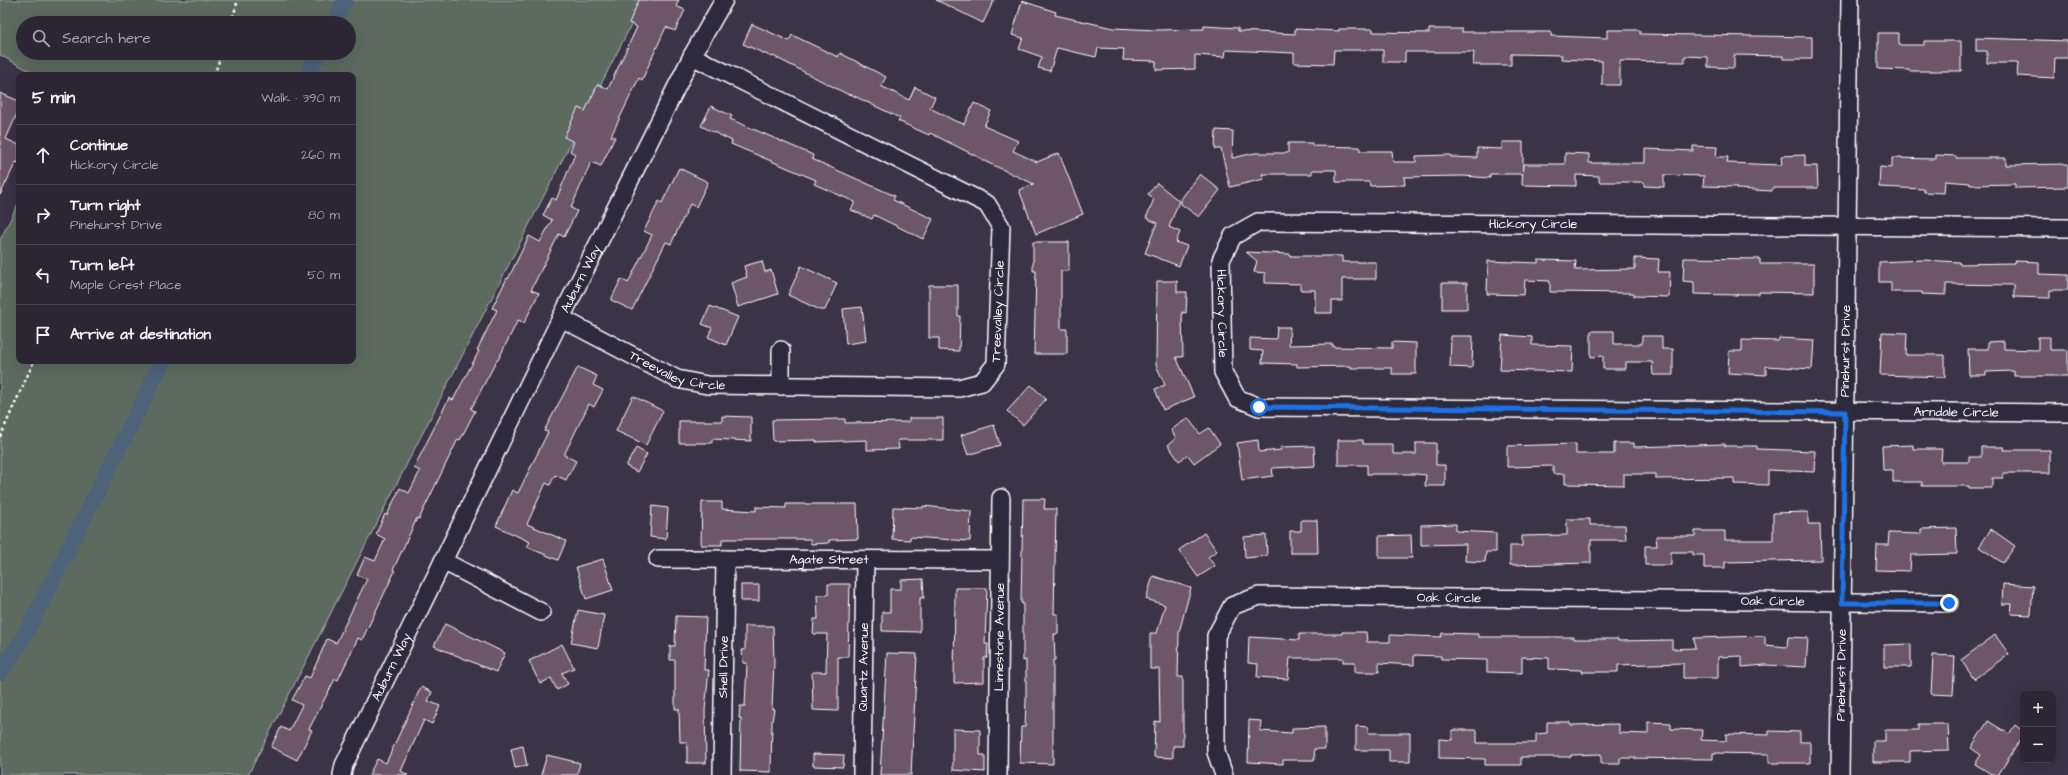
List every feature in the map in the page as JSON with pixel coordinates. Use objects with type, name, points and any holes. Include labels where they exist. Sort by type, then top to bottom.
[{"type":"street","name":"Auburn Way","points":[[342,775],[344,765],[561,318],[692,56],[724,0]]},
{"type":"street","name":"Pinehurst Drive","points":[[1840,775],[1850,0]]},
{"type":"street","name":"Treevalley Circle","points":[[561,318],[678,379],[707,385],[959,388],[982,382],[996,364],[1001,228],[987,204],[692,56]]},
{"type":"street","name":"Hickory Circle","points":[[1845,412],[1259,407],[1237,398],[1223,372],[1221,260],[1233,236],[1258,222],[1847,226]]},
{"type":"street","points":[[1847,226],[2068,228]]},
{"type":"street","points":[[780,386],[781,350]]},
{"type":"street","name":"Arndale Circle","points":[[1845,412],[2068,413]]},
{"type":"street","name":"Limestone Avenue","points":[[998,775],[1001,498]]},
{"type":"street","name":"Agate Street","points":[[658,559],[1000,560]]},
{"type":"street","name":"Shell Drive","points":[[722,775],[725,559]]},
{"type":"street","name":"Quartz Avenue","points":[[862,775],[865,560]]},
{"type":"street","points":[[443,561],[541,612]]},
{"type":"street","name":"Oak Circle","points":[[1224,775],[1216,752],[1216,636],[1232,606],[1259,596],[1949,603]]},
{"type":"path","points":[[233,16],[238,0]]},
{"type":"path","points":[[215,72],[219,60]]},
{"type":"path","points":[[0,437],[33,364]]},
{"type":"green space","points":[[0,0],[644,0],[248,775],[0,775],[0,240],[16,208],[16,364],[356,364],[356,72],[31,72],[0,55]]},
{"type":"building","points":[[639,0],[679,0],[676,6],[685,10],[675,31],[666,27],[642,80],[639,78],[611,136],[615,137],[601,166],[591,162],[571,208],[577,211],[564,237],[559,234],[531,290],[539,293],[524,323],[518,320],[471,409],[475,411],[460,440],[458,439],[419,519],[417,518],[393,570],[395,571],[362,640],[358,638],[338,680],[335,679],[309,729],[312,730],[297,760],[271,747],[281,727],[289,731],[302,705],[292,700],[305,676],[310,678],[327,639],[336,643],[367,579],[357,575],[365,557],[375,561],[385,539],[376,534],[385,514],[387,515],[400,488],[409,493],[420,471],[414,468],[449,398],[453,400],[479,351],[477,350],[497,310],[492,308],[529,236],[540,242],[552,220],[543,215],[552,198],[556,200],[575,154],[570,151],[574,142],[564,137],[578,108],[585,111],[598,84],[608,89],[637,27],[629,23]]},
{"type":"building","points":[[936,0],[994,0],[983,23]]},
{"type":"building","points":[[1022,1],[1056,12],[1055,15],[1113,28],[1156,30],[1204,29],[1204,26],[1238,28],[1238,31],[1295,34],[1295,29],[1339,31],[1339,29],[1373,29],[1373,32],[1429,33],[1429,29],[1462,29],[1462,32],[1551,32],[1551,36],[1607,38],[1607,30],[1640,30],[1640,34],[1812,37],[1812,59],[1783,59],[1783,56],[1734,55],[1734,68],[1708,67],[1708,57],[1685,56],[1685,62],[1620,61],[1620,85],[1602,85],[1602,61],[1561,59],[1562,55],[1511,54],[1511,65],[1473,65],[1474,52],[1405,52],[1405,62],[1383,62],[1383,50],[1334,50],[1333,64],[1294,63],[1294,53],[1226,50],[1225,57],[1195,55],[1195,69],[1156,70],[1156,61],[1123,60],[1124,49],[1098,48],[1096,57],[1057,48],[1050,71],[1038,68],[1042,57],[1019,49],[1023,38],[1012,35]]},
{"type":"building","points":[[752,24],[789,41],[792,35],[838,57],[840,53],[886,77],[881,86],[909,100],[915,87],[935,97],[930,108],[955,121],[964,124],[974,103],[991,111],[984,126],[1018,141],[1013,151],[1037,162],[1059,153],[1083,214],[1036,234],[1019,190],[1034,184],[982,160],[930,133],[929,135],[898,121],[900,118],[850,94],[849,95],[773,56],[772,57],[743,44]]},
{"type":"building","points":[[1878,33],[1899,33],[1899,45],[1924,45],[1924,41],[1961,41],[1961,71],[1909,71],[1878,69]]},
{"type":"building","points":[[1976,38],[2068,41],[2068,58],[2055,58],[2054,78],[2017,76],[2018,63],[1987,63],[1987,51],[1976,51]]},
{"type":"building","points":[[0,93],[16,100],[16,116],[6,139],[16,144],[16,162],[0,195]]},
{"type":"building","points":[[711,106],[732,116],[730,119],[813,155],[812,159],[895,196],[893,200],[933,219],[923,239],[874,215],[872,219],[851,210],[855,202],[814,184],[816,180],[731,144],[732,141],[701,126]]},
{"type":"building","points":[[1216,130],[1233,131],[1232,158],[1255,153],[1288,153],[1288,143],[1312,143],[1312,146],[1360,147],[1360,151],[1392,151],[1393,162],[1416,162],[1416,156],[1451,155],[1451,157],[1477,158],[1477,148],[1502,149],[1502,142],[1523,142],[1523,174],[1490,174],[1490,178],[1463,176],[1404,177],[1405,185],[1370,186],[1369,182],[1336,182],[1336,170],[1312,170],[1312,174],[1262,174],[1264,179],[1230,187],[1221,149],[1215,149]]},
{"type":"building","points":[[1693,146],[1717,147],[1716,157],[1728,157],[1727,163],[1782,165],[1781,156],[1805,155],[1805,166],[1817,166],[1818,188],[1772,188],[1772,191],[1736,189],[1736,187],[1703,186],[1704,176],[1664,175],[1664,187],[1644,186],[1644,182],[1599,182],[1599,176],[1576,175],[1576,186],[1522,185],[1523,164],[1565,164],[1565,153],[1589,154],[1589,163],[1645,163],[1645,149],[1693,151]]},
{"type":"building","points":[[1936,155],[1956,156],[1956,158],[2006,158],[2006,165],[2068,164],[2068,187],[2015,188],[2015,184],[1970,185],[1970,183],[1945,181],[1944,193],[1924,192],[1924,189],[1879,187],[1880,167],[1892,168],[1892,158],[1936,159]]},
{"type":"building","points":[[679,168],[708,182],[696,207],[690,204],[671,244],[666,242],[632,310],[611,300],[621,279],[628,283],[652,235],[644,231],[659,201],[662,203]]},
{"type":"building","points":[[1200,174],[1220,190],[1199,217],[1181,204],[1181,199]]},
{"type":"building","points":[[1157,183],[1179,201],[1169,227],[1180,232],[1176,242],[1187,246],[1179,266],[1145,253],[1157,223],[1146,218],[1154,199],[1148,194]]},
{"type":"building","points":[[1033,242],[1069,242],[1069,271],[1061,271],[1061,329],[1067,329],[1067,354],[1034,354],[1036,271],[1033,271]]},
{"type":"building","points":[[1246,252],[1290,254],[1290,256],[1342,256],[1342,262],[1376,262],[1376,279],[1342,279],[1342,301],[1332,301],[1332,313],[1315,313],[1315,290],[1301,290],[1301,284],[1265,283],[1265,273],[1254,272],[1257,261]]},
{"type":"building","points":[[1635,258],[1659,259],[1658,272],[1670,272],[1669,297],[1634,296],[1634,293],[1550,292],[1550,281],[1525,280],[1524,295],[1487,294],[1488,261],[1538,263],[1538,260],[1576,261],[1575,270],[1635,269]]},
{"type":"building","points":[[1684,258],[1760,259],[1760,264],[1814,264],[1814,293],[1759,292],[1759,294],[1737,295],[1694,294],[1694,282],[1683,281]]},
{"type":"building","points":[[1923,260],[1959,262],[1959,264],[2015,263],[2015,261],[2039,262],[2039,274],[2068,275],[2068,290],[2050,290],[2050,298],[2014,297],[2014,285],[1946,284],[1946,295],[1922,294],[1922,292],[1891,292],[1891,282],[1879,282],[1879,262]]},
{"type":"building","points":[[762,261],[765,272],[771,270],[778,294],[738,307],[731,283],[747,277],[744,266]]},
{"type":"building","points":[[801,266],[837,283],[825,310],[820,310],[788,295]]},
{"type":"building","points":[[1157,281],[1177,281],[1177,292],[1187,292],[1186,313],[1182,312],[1183,357],[1176,357],[1194,397],[1163,410],[1155,389],[1165,385],[1156,365]]},
{"type":"building","points":[[1442,283],[1467,283],[1467,309],[1442,309]]},
{"type":"building","points":[[929,285],[958,285],[958,316],[960,316],[959,351],[939,350],[939,338],[929,338]]},
{"type":"building","points":[[710,306],[738,317],[726,345],[708,337],[712,328],[702,324]]},
{"type":"building","points":[[862,307],[866,341],[846,344],[843,309]]},
{"type":"building","points":[[1277,327],[1290,327],[1289,345],[1333,344],[1333,347],[1392,348],[1392,342],[1416,343],[1416,374],[1392,374],[1392,368],[1351,368],[1351,366],[1297,367],[1297,364],[1262,363],[1263,351],[1250,350],[1250,338],[1276,339]]},
{"type":"building","points":[[1591,331],[1614,331],[1614,344],[1642,344],[1642,336],[1662,336],[1662,349],[1673,349],[1673,375],[1653,375],[1652,362],[1626,362],[1626,369],[1603,369],[1603,356],[1591,357]]},
{"type":"building","points":[[1882,332],[1907,333],[1906,355],[1945,355],[1945,377],[1880,375]]},
{"type":"building","points":[[1502,335],[1532,337],[1532,345],[1573,346],[1572,372],[1500,370]]},
{"type":"building","points":[[1451,336],[1473,336],[1472,368],[1450,367]]},
{"type":"building","points":[[2038,337],[2050,337],[2050,350],[2068,350],[2068,376],[2014,376],[2014,371],[1986,372],[1986,375],[1969,375],[1968,349],[1988,349],[1988,342],[2004,341],[2004,349],[2038,350]]},
{"type":"building","points":[[1779,338],[1814,340],[1812,369],[1766,366],[1766,375],[1728,373],[1729,351],[1742,351],[1742,340],[1778,341]]},
{"type":"building","points":[[578,367],[597,376],[593,385],[603,390],[594,407],[589,404],[564,455],[576,461],[566,480],[555,475],[550,485],[546,483],[527,524],[566,541],[558,560],[527,547],[530,542],[496,526],[512,490],[518,493],[548,432],[544,431]]},
{"type":"building","points":[[1031,385],[1046,399],[1023,425],[1007,411]]},
{"type":"building","points":[[633,396],[663,411],[646,445],[616,431]]},
{"type":"building","points":[[722,416],[751,417],[751,441],[712,439],[712,443],[679,443],[679,421],[722,421]]},
{"type":"building","points":[[909,418],[943,418],[943,440],[898,440],[899,449],[867,450],[867,440],[816,442],[816,440],[773,441],[772,420],[845,419],[845,423],[909,422]]},
{"type":"building","points":[[1188,418],[1200,434],[1209,428],[1220,444],[1194,463],[1188,455],[1179,461],[1168,445],[1176,438],[1171,430]]},
{"type":"building","points":[[994,425],[1000,445],[968,455],[961,435]]},
{"type":"building","points":[[1258,440],[1259,452],[1281,450],[1281,447],[1314,446],[1315,466],[1272,468],[1273,476],[1242,480],[1237,443]]},
{"type":"building","points":[[1338,440],[1363,440],[1363,444],[1393,444],[1393,454],[1416,454],[1416,443],[1436,443],[1436,465],[1445,465],[1445,486],[1425,486],[1426,475],[1367,474],[1367,465],[1338,465]]},
{"type":"building","points":[[1614,443],[1634,443],[1634,447],[1725,444],[1725,446],[1757,446],[1757,449],[1815,451],[1814,472],[1768,470],[1768,485],[1734,484],[1734,478],[1656,479],[1656,474],[1624,474],[1624,485],[1565,484],[1565,474],[1553,474],[1553,466],[1507,467],[1507,446],[1576,444],[1576,454],[1614,454]]},
{"type":"building","points":[[1913,445],[1913,449],[1942,449],[1941,462],[1969,462],[1969,457],[1981,457],[1981,447],[2004,447],[2003,450],[2050,450],[2050,473],[2003,473],[2003,478],[1992,478],[1992,488],[1969,488],[1969,486],[1922,486],[1922,482],[1893,482],[1893,470],[1883,470],[1882,446]]},
{"type":"building","points":[[636,448],[647,454],[637,472],[626,466]]},
{"type":"building","points":[[1023,499],[1045,499],[1044,509],[1056,509],[1054,614],[1058,614],[1058,634],[1054,634],[1055,660],[1053,660],[1053,764],[1020,763],[1021,727],[1025,727],[1026,700],[1026,660],[1023,661],[1023,603],[1021,603]]},
{"type":"building","points":[[702,502],[722,502],[722,509],[756,511],[756,507],[786,508],[786,504],[857,504],[858,539],[829,540],[829,543],[811,544],[810,539],[722,539],[722,545],[701,545]]},
{"type":"building","points":[[652,506],[668,508],[666,539],[650,537]]},
{"type":"building","points":[[923,506],[971,511],[970,541],[910,537],[910,540],[892,539],[893,507],[923,508]]},
{"type":"building","points":[[1808,512],[1808,524],[1820,524],[1821,560],[1725,562],[1725,568],[1704,568],[1704,555],[1693,555],[1693,552],[1671,552],[1671,565],[1645,565],[1645,546],[1657,546],[1656,536],[1695,536],[1695,531],[1725,531],[1725,540],[1773,540],[1773,513]]},
{"type":"building","points":[[1567,519],[1590,519],[1590,525],[1625,525],[1626,540],[1591,540],[1591,563],[1510,565],[1510,546],[1522,546],[1522,536],[1567,535]]},
{"type":"building","points":[[1301,520],[1317,520],[1318,553],[1290,553],[1290,531],[1301,531]]},
{"type":"building","points":[[1456,524],[1456,531],[1496,533],[1496,552],[1486,552],[1485,562],[1465,561],[1466,544],[1421,545],[1421,525]]},
{"type":"building","points":[[1956,528],[1957,554],[1911,555],[1910,571],[1876,570],[1877,545],[1888,545],[1889,533],[1921,534],[1921,529]]},
{"type":"building","points":[[1991,529],[2015,546],[2003,563],[1979,547]]},
{"type":"building","points":[[1204,533],[1217,551],[1208,557],[1215,566],[1198,577],[1179,550]]},
{"type":"building","points":[[1266,535],[1267,556],[1245,558],[1244,537]]},
{"type":"building","points":[[1411,535],[1412,558],[1379,558],[1379,536]]},
{"type":"building","points":[[603,559],[613,590],[586,599],[576,567]]},
{"type":"building","points":[[1153,576],[1191,588],[1179,632],[1178,677],[1183,677],[1183,746],[1173,746],[1173,758],[1154,757],[1155,721],[1160,722],[1159,669],[1150,669],[1150,633],[1157,633],[1165,605],[1146,599]]},
{"type":"building","points":[[923,579],[924,598],[920,598],[920,632],[882,631],[882,612],[890,612],[890,589],[901,589],[901,580]]},
{"type":"building","points":[[828,584],[850,584],[848,657],[838,657],[838,711],[813,710],[812,672],[826,672],[827,634],[813,634],[814,619],[818,619],[817,595],[828,595]]},
{"type":"building","points":[[2003,584],[2033,586],[2031,615],[2011,614],[2012,604],[2002,604]]},
{"type":"building","points":[[741,585],[759,585],[759,601],[741,601]]},
{"type":"building","points":[[955,588],[987,588],[985,644],[988,644],[987,658],[984,658],[984,682],[954,683]]},
{"type":"building","points":[[578,610],[604,615],[598,648],[571,643]]},
{"type":"building","points":[[676,616],[706,617],[704,670],[709,670],[705,710],[706,763],[687,763],[687,742],[680,742],[679,709],[675,709],[675,660],[670,660],[670,646],[675,646]]},
{"type":"building","points":[[445,624],[505,653],[496,672],[434,646]]},
{"type":"building","points":[[745,626],[773,626],[774,662],[772,709],[774,709],[772,721],[771,772],[740,771],[741,718],[739,718],[740,706],[745,706],[747,663],[743,663],[742,650],[745,650]]},
{"type":"building","points":[[1342,632],[1366,632],[1367,642],[1390,642],[1390,635],[1441,637],[1442,633],[1478,634],[1478,637],[1574,637],[1574,639],[1618,639],[1618,641],[1672,640],[1672,649],[1695,648],[1694,638],[1765,636],[1765,645],[1787,647],[1788,637],[1808,638],[1806,667],[1765,665],[1742,667],[1742,656],[1718,657],[1718,678],[1683,678],[1683,663],[1618,665],[1618,672],[1582,672],[1582,670],[1549,669],[1549,658],[1522,657],[1522,673],[1487,672],[1487,660],[1441,659],[1441,656],[1414,655],[1414,665],[1379,663],[1379,672],[1355,672],[1355,662],[1343,662],[1343,658],[1290,658],[1288,679],[1257,677],[1258,664],[1248,663],[1249,637],[1299,640],[1299,634],[1342,634]]},
{"type":"building","points":[[1995,635],[2009,654],[1974,679],[1961,660]]},
{"type":"building","points":[[562,644],[574,668],[562,673],[568,684],[557,690],[551,678],[540,684],[529,661]]},
{"type":"building","points":[[1911,644],[1911,667],[1884,667],[1884,645]]},
{"type":"building","points":[[887,653],[917,654],[911,775],[880,775]]},
{"type":"building","points":[[1933,655],[1955,656],[1953,695],[1931,694]]},
{"type":"building","points":[[421,687],[432,692],[428,701],[440,706],[432,724],[424,720],[401,771],[408,775],[369,775],[377,759],[386,763]]},
{"type":"building","points":[[1249,720],[1261,721],[1260,731],[1292,733],[1292,728],[1325,727],[1325,749],[1314,749],[1315,760],[1283,760],[1283,764],[1248,762]]},
{"type":"building","points":[[1988,721],[2009,734],[2015,725],[2020,729],[2020,741],[1998,775],[1993,775],[1975,764],[1981,755],[1971,748]]},
{"type":"building","points":[[1547,722],[1570,722],[1571,725],[1619,724],[1619,733],[1648,734],[1648,722],[1671,723],[1671,729],[1702,730],[1701,740],[1726,741],[1726,734],[1769,735],[1769,731],[1800,732],[1800,742],[1810,742],[1810,763],[1769,763],[1769,754],[1713,753],[1713,759],[1620,758],[1620,764],[1601,764],[1601,754],[1571,755],[1571,757],[1521,757],[1521,765],[1485,765],[1485,759],[1439,758],[1439,739],[1452,740],[1452,730],[1477,730],[1477,743],[1536,743],[1536,734],[1547,733]]},
{"type":"building","points":[[1918,724],[1948,724],[1949,750],[1910,751],[1910,762],[1873,762],[1873,741],[1885,741],[1885,730],[1918,730]]},
{"type":"building","points":[[1356,726],[1368,727],[1368,733],[1410,733],[1410,762],[1389,762],[1389,750],[1356,750]]},
{"type":"building","points":[[953,729],[980,730],[980,755],[985,755],[985,772],[953,770]]},
{"type":"building","points":[[523,746],[527,766],[515,768],[511,749]]},
{"type":"building","points":[[813,754],[844,755],[843,767],[813,766]]},
{"type":"building","points":[[547,755],[580,763],[577,775],[541,775]]},
{"type":"waterway","points":[[337,16],[345,0]]},
{"type":"waterway","points":[[309,72],[315,60]]},
{"type":"waterway","points":[[0,673],[24,637],[161,364]]},
{"type":"route","points":[[1259,407],[1845,412],[1842,603],[1949,603]]}]
